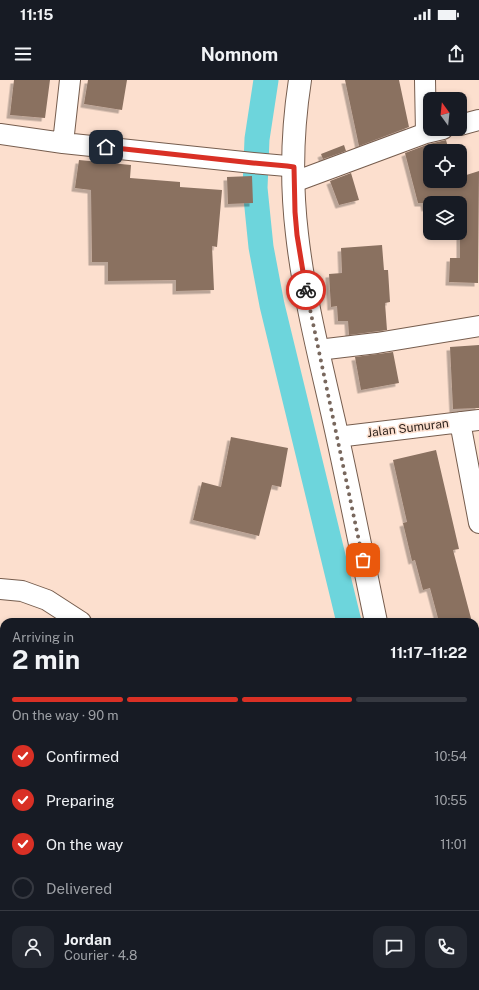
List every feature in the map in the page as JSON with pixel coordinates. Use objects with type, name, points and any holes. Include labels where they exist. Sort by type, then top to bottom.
[{"type":"main road","points":[[300,80],[295,114],[291,172],[297,235],[306,291],[318,350],[375,618]]},
{"type":"street","points":[[63,143],[70,80]]},
{"type":"street","points":[[424,80],[426,92]]},
{"type":"street","points":[[467,123],[479,120]]},
{"type":"street","points":[[0,134],[63,143],[253,163],[291,172],[423,134]]},
{"type":"street","points":[[318,350],[377,343],[479,326]]},
{"type":"street","points":[[470,421],[479,523]]},
{"type":"street","name":"Jalan Sumuran","points":[[337,437],[470,421]]},
{"type":"street","points":[[0,589],[22,591],[47,600],[75,618]]},
{"type":"building","points":[[14,80],[50,80],[45,118],[10,115]]},
{"type":"building","points":[[88,80],[127,80],[122,110],[84,104]]},
{"type":"building","points":[[345,80],[399,80],[409,127],[359,146]]},
{"type":"building","points":[[446,140],[447,144],[429,144]]},
{"type":"building","points":[[344,145],[346,151],[323,159],[321,154]]},
{"type":"building","points":[[423,146],[423,188],[467,188],[467,175],[479,171],[478,283],[449,282],[450,258],[460,258],[460,240],[467,240],[467,196],[423,196],[423,203],[418,203],[405,153]]},
{"type":"building","points":[[79,160],[131,165],[130,178],[180,182],[180,187],[222,190],[217,247],[212,246],[214,290],[176,291],[176,280],[108,281],[108,262],[92,262],[91,190],[75,188]]},
{"type":"building","points":[[351,173],[359,200],[339,205],[330,181]]},
{"type":"building","points":[[252,176],[253,203],[228,204],[227,177]]},
{"type":"building","points":[[382,245],[384,270],[388,270],[390,302],[385,303],[387,330],[349,335],[348,321],[338,321],[337,306],[331,307],[329,274],[342,273],[341,248]]},
{"type":"building","points":[[479,345],[479,408],[453,409],[450,347]]},
{"type":"building","points":[[393,352],[399,383],[361,390],[355,357]]},
{"type":"building","points":[[231,437],[288,448],[281,487],[272,485],[259,536],[193,520],[202,482],[221,487]]},
{"type":"building","points":[[436,450],[459,549],[453,550],[471,618],[438,618],[430,588],[423,590],[415,560],[412,561],[403,523],[407,522],[393,460]]},
{"type":"waterway","points":[[266,80],[257,139],[255,188],[261,247],[272,305],[348,618]]},
{"type":"way so far","points":[[306,290],[316,344],[363,560]]},
{"type":"route","points":[[106,147],[294,167],[297,235],[306,290]]}]
